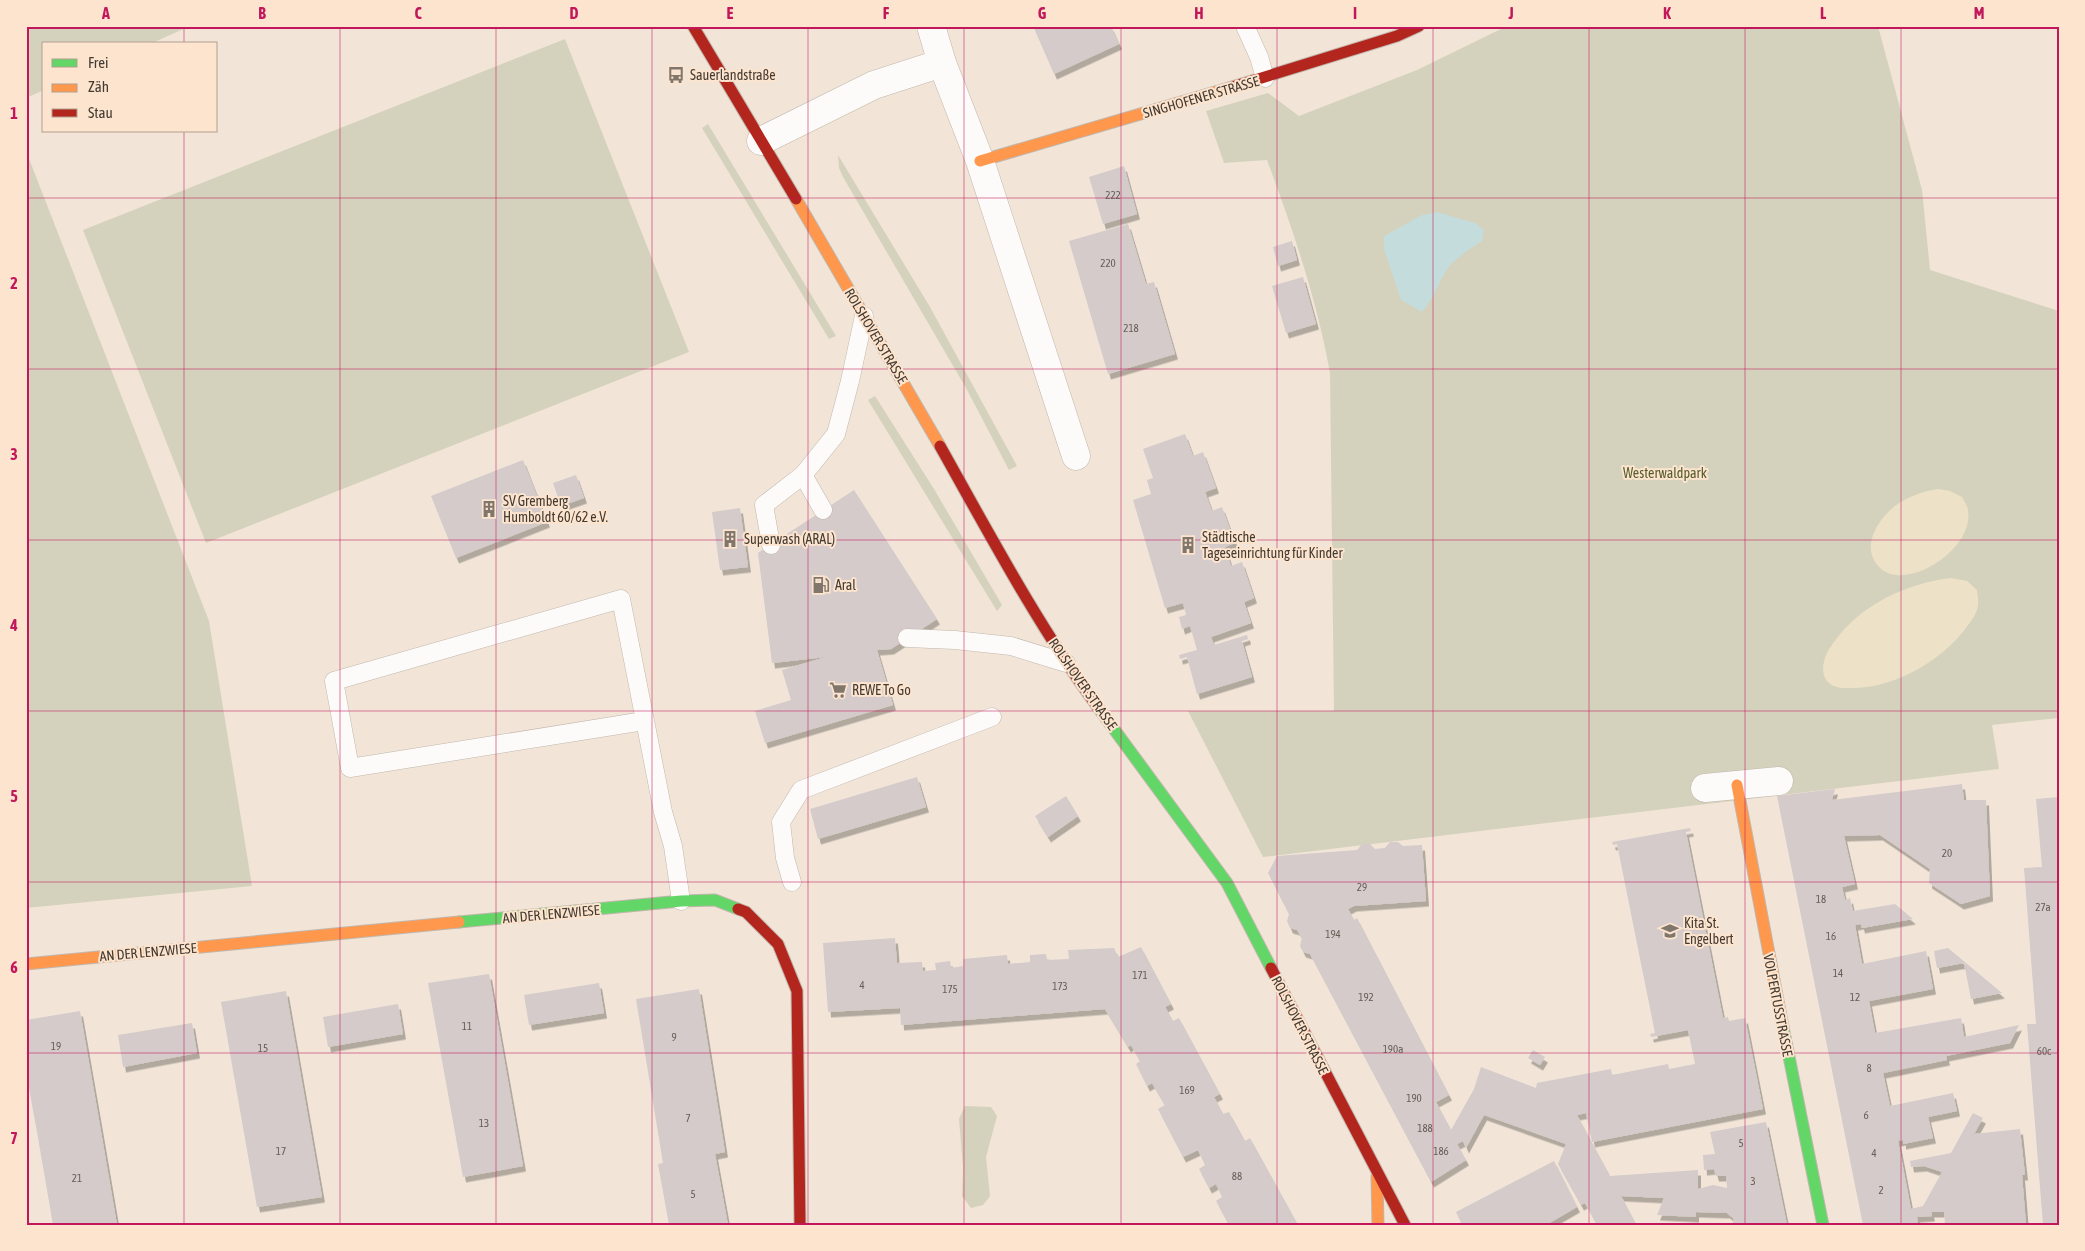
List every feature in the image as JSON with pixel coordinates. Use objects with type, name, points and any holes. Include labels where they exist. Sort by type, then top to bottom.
[{"type":"street","name":"ROLSHOVER STRASSE","points":[[693,26],[864,316],[1028,603],[1066,663],[1227,883],[1405,1225]]},
{"type":"street","points":[[931,26],[942,63],[980,161],[1076,456]]},
{"type":"street","name":"SINGHOFENER STRASSE","points":[[980,161],[1260,80],[1397,36],[1419,26]]},
{"type":"street","points":[[761,141],[874,85],[942,63]]},
{"type":"street","points":[[1706,788],[1779,781]]},
{"type":"street","name":"VOLPERTUSSTRASSE","points":[[1737,785],[1793,1082],[1823,1225]]},
{"type":"street","name":"AN DER LENZWIESE","points":[[26,964],[681,901],[715,900],[746,912],[778,944],[797,991],[800,1225]]},
{"type":"street","points":[[1377,1170],[1378,1225]]},
{"type":"lane","points":[[1245,26],[1259,57],[1260,80]]},
{"type":"lane","points":[[771,544],[764,505],[804,475],[836,434],[850,382],[864,316]]},
{"type":"lane","points":[[804,475],[823,510]]},
{"type":"lane","points":[[644,721],[350,768],[334,681],[621,599],[663,812],[673,846],[681,901]]},
{"type":"lane","points":[[907,638],[955,640],[1011,646],[1066,663]]},
{"type":"lane","points":[[792,882],[785,858],[781,822],[801,790],[992,717]]},
{"type":"green space","points":[[26,26],[190,26],[154,42],[42,42],[42,91],[26,98]]},
{"type":"green space","name":"Westerwaldpark","points":[[1507,26],[1878,26],[1922,190],[1930,270],[2059,311],[2059,718],[1992,725],[1999,769],[1263,857],[1188,711],[1334,711],[1330,373],[1325,346],[1303,265],[1267,160],[1224,163],[1206,111],[1268,93],[1299,116],[1417,70]]},
{"type":"green space","points":[[565,39],[689,352],[206,543],[83,230]]},
{"type":"green space","points":[[708,124],[836,336],[829,339],[702,128]]},
{"type":"green space","points":[[26,151],[209,621],[252,886],[26,908]]},
{"type":"green space","points":[[838,155],[930,307],[1017,466],[1009,470],[966,388],[843,177],[839,168]]},
{"type":"green space","points":[[875,396],[934,489],[1002,605],[997,611],[868,400]]},
{"type":"green space","points":[[965,1106],[991,1107],[997,1116],[986,1157],[990,1196],[983,1205],[971,1208],[962,1196],[963,1168],[959,1119]]},
{"type":"sand","points":[[1938,489],[1950,491],[1962,497],[1967,505],[1967,527],[1959,542],[1946,556],[1930,567],[1913,574],[1897,575],[1883,570],[1873,558],[1871,545],[1872,537],[1883,517],[1904,500],[1920,493]]},
{"type":"sand","points":[[1951,578],[1967,581],[1977,590],[1978,603],[1970,623],[1944,651],[1916,670],[1886,683],[1845,688],[1835,686],[1826,680],[1823,667],[1828,651],[1851,622],[1865,611],[1897,592],[1933,581]]},
{"type":"water","points":[[1437,212],[1475,223],[1484,230],[1482,241],[1448,268],[1430,302],[1422,312],[1401,300],[1384,249],[1384,236],[1422,215]]},
{"type":"building","points":[[1033,26],[1111,26],[1119,44],[1054,74]]},
{"type":"building","points":[[1124,166],[1137,214],[1103,224],[1089,177]]},
{"type":"building","points":[[1128,224],[1146,284],[1154,282],[1175,354],[1108,374],[1069,241]]},
{"type":"building","points":[[1292,241],[1297,260],[1278,266],[1273,247]]},
{"type":"building","points":[[1303,277],[1316,324],[1286,333],[1272,286]]},
{"type":"building","name":"Städtische Tageseinrichtung für Kinder","points":[[1185,434],[1193,456],[1203,452],[1216,488],[1205,492],[1212,511],[1222,507],[1235,543],[1225,547],[1231,566],[1242,562],[1254,598],[1244,602],[1251,623],[1211,637],[1214,645],[1247,635],[1248,639],[1242,641],[1252,677],[1197,694],[1187,657],[1180,659],[1179,655],[1197,650],[1190,626],[1182,629],[1179,617],[1186,615],[1183,603],[1165,608],[1133,500],[1151,494],[1147,480],[1153,478],[1143,449]]},
{"type":"building","name":"SV Gremberg Humboldt 60/62 e.V.","points":[[523,460],[547,522],[456,558],[431,496]]},
{"type":"building","points":[[576,475],[584,498],[561,506],[553,483]]},
{"type":"building","points":[[854,490],[937,619],[891,649],[877,650],[893,705],[765,743],[755,711],[791,700],[782,670],[826,657],[772,663],[758,553]]},
{"type":"building","name":"Superwash (ARAL)","points":[[740,508],[748,567],[720,570],[712,512]]},
{"type":"building","points":[[917,777],[926,807],[818,839],[810,809]]},
{"type":"building","points":[[1962,784],[1964,800],[1986,800],[1990,896],[1961,904],[1929,883],[1930,869],[1880,835],[1844,836],[1855,884],[1842,887],[1845,900],[1850,898],[1853,911],[1895,904],[1913,919],[1862,928],[1861,924],[1855,925],[1862,964],[1926,951],[1933,989],[1869,1001],[1875,1033],[1961,1018],[1964,1037],[2019,1025],[2010,1043],[1946,1056],[1947,1060],[1883,1073],[1890,1106],[1953,1093],[1957,1111],[1928,1117],[1933,1138],[1903,1144],[1903,1140],[1898,1141],[1911,1209],[1923,1206],[1942,1172],[1924,1166],[1911,1167],[1910,1161],[1951,1153],[1973,1113],[1983,1118],[1974,1134],[2020,1129],[2025,1175],[2022,1175],[2026,1225],[1945,1225],[1944,1212],[1931,1212],[1932,1216],[1917,1217],[1918,1225],[1863,1225],[1777,796],[1835,789],[1832,800]]},
{"type":"building","points":[[1066,796],[1078,816],[1048,837],[1035,816]]},
{"type":"building","points":[[2059,797],[2059,1224],[2043,1225],[2027,1024],[2036,1024],[2024,868],[2042,867],[2036,799]]},
{"type":"building","points":[[1690,828],[1691,831],[1686,832],[1723,1018],[1728,1017],[1729,1021],[1745,1018],[1763,1109],[1592,1142],[1586,1113],[1577,1115],[1610,1176],[1698,1170],[1698,1189],[1713,1185],[1727,1188],[1726,1176],[1716,1176],[1714,1169],[1704,1170],[1703,1155],[1715,1154],[1710,1132],[1766,1122],[1787,1225],[1728,1225],[1733,1223],[1733,1218],[1727,1213],[1696,1212],[1696,1217],[1657,1215],[1664,1198],[1621,1196],[1636,1224],[1597,1225],[1585,1203],[1581,1205],[1558,1164],[1566,1144],[1484,1115],[1466,1148],[1463,1141],[1457,1144],[1466,1160],[1431,1182],[1310,954],[1303,952],[1300,946],[1302,938],[1297,930],[1290,928],[1287,921],[1289,914],[1268,873],[1277,856],[1357,850],[1362,844],[1370,844],[1375,849],[1385,848],[1390,842],[1398,842],[1403,846],[1422,845],[1426,901],[1354,906],[1348,909],[1354,920],[1357,918],[1449,1095],[1436,1102],[1451,1130],[1474,1089],[1481,1067],[1536,1088],[1537,1083],[1611,1069],[1612,1075],[1668,1064],[1669,1069],[1695,1064],[1688,1030],[1651,1037],[1650,1034],[1655,1033],[1617,844],[1613,845],[1612,842]]},
{"type":"building","points":[[895,938],[897,963],[922,962],[923,971],[936,970],[935,963],[950,961],[951,968],[963,966],[963,959],[1007,955],[1008,964],[1030,962],[1030,955],[1046,954],[1047,960],[1069,959],[1068,950],[1114,948],[1118,957],[1141,947],[1171,1004],[1165,1007],[1173,1021],[1179,1018],[1220,1094],[1214,1097],[1223,1114],[1229,1112],[1245,1141],[1250,1138],[1298,1225],[1229,1225],[1216,1201],[1222,1197],[1216,1184],[1209,1188],[1199,1169],[1205,1165],[1198,1150],[1183,1157],[1158,1109],[1165,1105],[1152,1083],[1147,1086],[1136,1064],[1140,1061],[1131,1045],[1128,1047],[1105,1009],[901,1025],[900,1008],[828,1012],[823,943]]},
{"type":"building","points":[[1948,948],[2002,993],[1971,999],[1964,963],[1937,968],[1934,951]]},
{"type":"building","points":[[489,974],[523,1166],[463,1177],[428,983]]},
{"type":"building","points":[[599,983],[604,1013],[529,1025],[524,995]]},
{"type":"building","points":[[699,989],[725,1152],[715,1154],[728,1225],[669,1225],[658,1164],[663,1163],[636,999]]},
{"type":"building","points":[[286,991],[322,1197],[257,1207],[221,1002]]},
{"type":"building","points":[[398,1004],[403,1034],[328,1047],[323,1017]]},
{"type":"building","points":[[80,1011],[117,1225],[53,1225],[26,1072],[26,1020]]},
{"type":"building","points":[[192,1023],[197,1053],[123,1067],[118,1035]]},
{"type":"building","points":[[1533,1050],[1545,1057],[1540,1065],[1528,1058]]},
{"type":"building","points":[[1554,1161],[1577,1207],[1546,1225],[1462,1225],[1456,1212]]},
{"type":"traffic: fast","points":[[1097,706],[1227,883],[1271,968]]},
{"type":"traffic: fast","points":[[459,922],[681,901],[715,900],[738,909]]},
{"type":"traffic: fast","points":[[1783,1027],[1823,1225]]},
{"type":"traffic: slow","points":[[980,161],[1229,88]]},
{"type":"traffic: slow","points":[[796,199],[940,446]]},
{"type":"traffic: slow","points":[[1737,785],[1783,1027]]},
{"type":"traffic: slow","points":[[26,964],[459,922]]},
{"type":"traffic: slow","points":[[1377,1177],[1378,1225]]},
{"type":"traffic: jam","points":[[693,26],[796,199]]},
{"type":"traffic: jam","points":[[1229,88],[1397,36],[1419,26]]},
{"type":"traffic: jam","points":[[940,446],[1034,611],[1097,706]]},
{"type":"traffic: jam","points":[[738,909],[746,912],[778,944],[797,991],[800,1225]]},
{"type":"traffic: jam","points":[[1271,968],[1405,1225]]},
{"type":"place","name":"Sauerlandstraße","points":[[676,75]]},
{"type":"place","name":"SV Gremberg Humboldt 60/62 e.V.","points":[[489,509]]},
{"type":"place","name":"Superwash (ARAL)","points":[[730,539]]},
{"type":"place","name":"Städtische Tageseinrichtung für Kinder","points":[[1188,545]]},
{"type":"place","name":"Aral","points":[[821,585]]},
{"type":"place","name":"REWE To Go","points":[[838,690]]},
{"type":"place","name":"Kita St. Engelbert","points":[[1670,931]]}]
